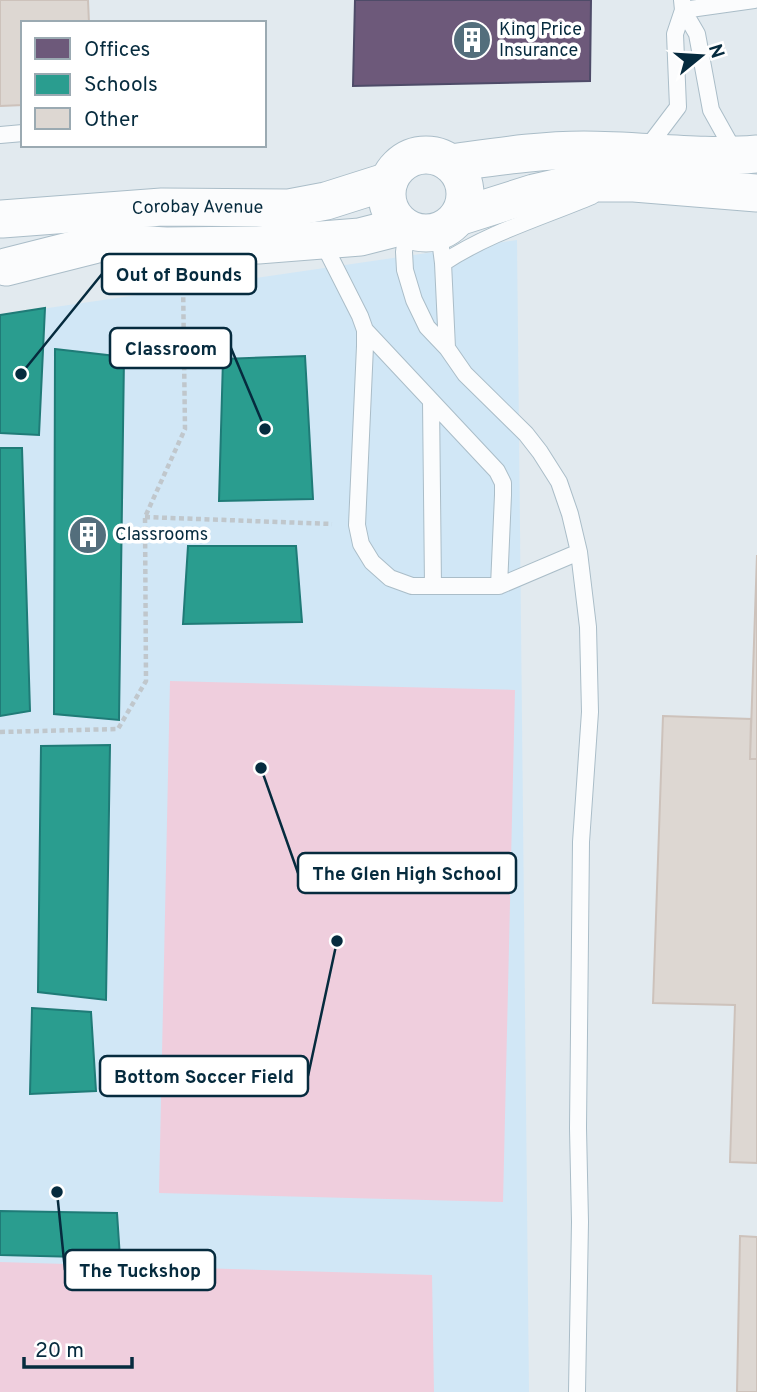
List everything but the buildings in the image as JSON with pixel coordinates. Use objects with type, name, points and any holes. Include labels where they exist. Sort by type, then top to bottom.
[{"type":"street","name":"Corobay Avenue","points":[[3,270],[11,255],[13,242],[1,218],[162,207],[289,208],[326,201],[389,181],[401,164],[420,155],[431,155],[450,163],[541,151],[746,155]]},
{"type":"street","points":[[389,181],[388,206],[394,218],[430,233],[465,203],[465,188],[460,175],[450,163]]},
{"type":"street","name":"Corobay Avenue","points":[[3,270],[97,244],[258,245],[430,233],[559,186],[577,183],[623,183],[757,193]]},
{"type":"lane","points":[[682,5],[754,0]]},
{"type":"lane","points":[[644,152],[678,107],[675,34],[682,5]]},
{"type":"lane","points":[[682,5],[696,34],[711,110],[746,155]]},
{"type":"lane","points":[[0,135],[21,133]]},
{"type":"lane","points":[[430,233],[458,253],[623,183]]},
{"type":"lane","points":[[430,233],[404,252],[405,270],[414,300],[428,327],[466,374],[526,434],[549,465],[559,482],[579,552],[588,627],[590,712],[581,856],[577,1392]]},
{"type":"lane","points":[[430,233],[447,348]]},
{"type":"lane","points":[[322,241],[365,330],[357,525],[361,544],[372,562],[390,578],[412,586],[499,586],[579,552]]},
{"type":"lane","points":[[365,330],[497,471],[503,482],[499,586]]},
{"type":"lane","points":[[432,401],[433,586]]},
{"type":"path","points":[[0,732],[117,729],[146,681],[145,517],[185,429],[183,246]]},
{"type":"path","points":[[145,517],[357,525]]},
{"type":"shaded area","points":[[517,240],[529,1392],[0,1392],[0,315]]},
{"type":"shaded area","points":[[170,681],[515,690],[503,1202],[159,1193]]},
{"type":"shaded area","points":[[0,1262],[432,1275],[434,1392],[0,1392]]},
{"type":"place","name":"King Price Insurance","points":[[472,40]]},
{"type":"place","name":"Out of Bounds","points":[[21,374]]},
{"type":"place","name":"Classroom","points":[[265,429]]},
{"type":"place","name":"Classrooms","points":[[88,535]]},
{"type":"place","name":"The Glen High School","points":[[261,768]]},
{"type":"place","name":"Bottom Soccer Field","points":[[337,941]]},
{"type":"place","name":"The Tuckshop","points":[[57,1192]]}]
